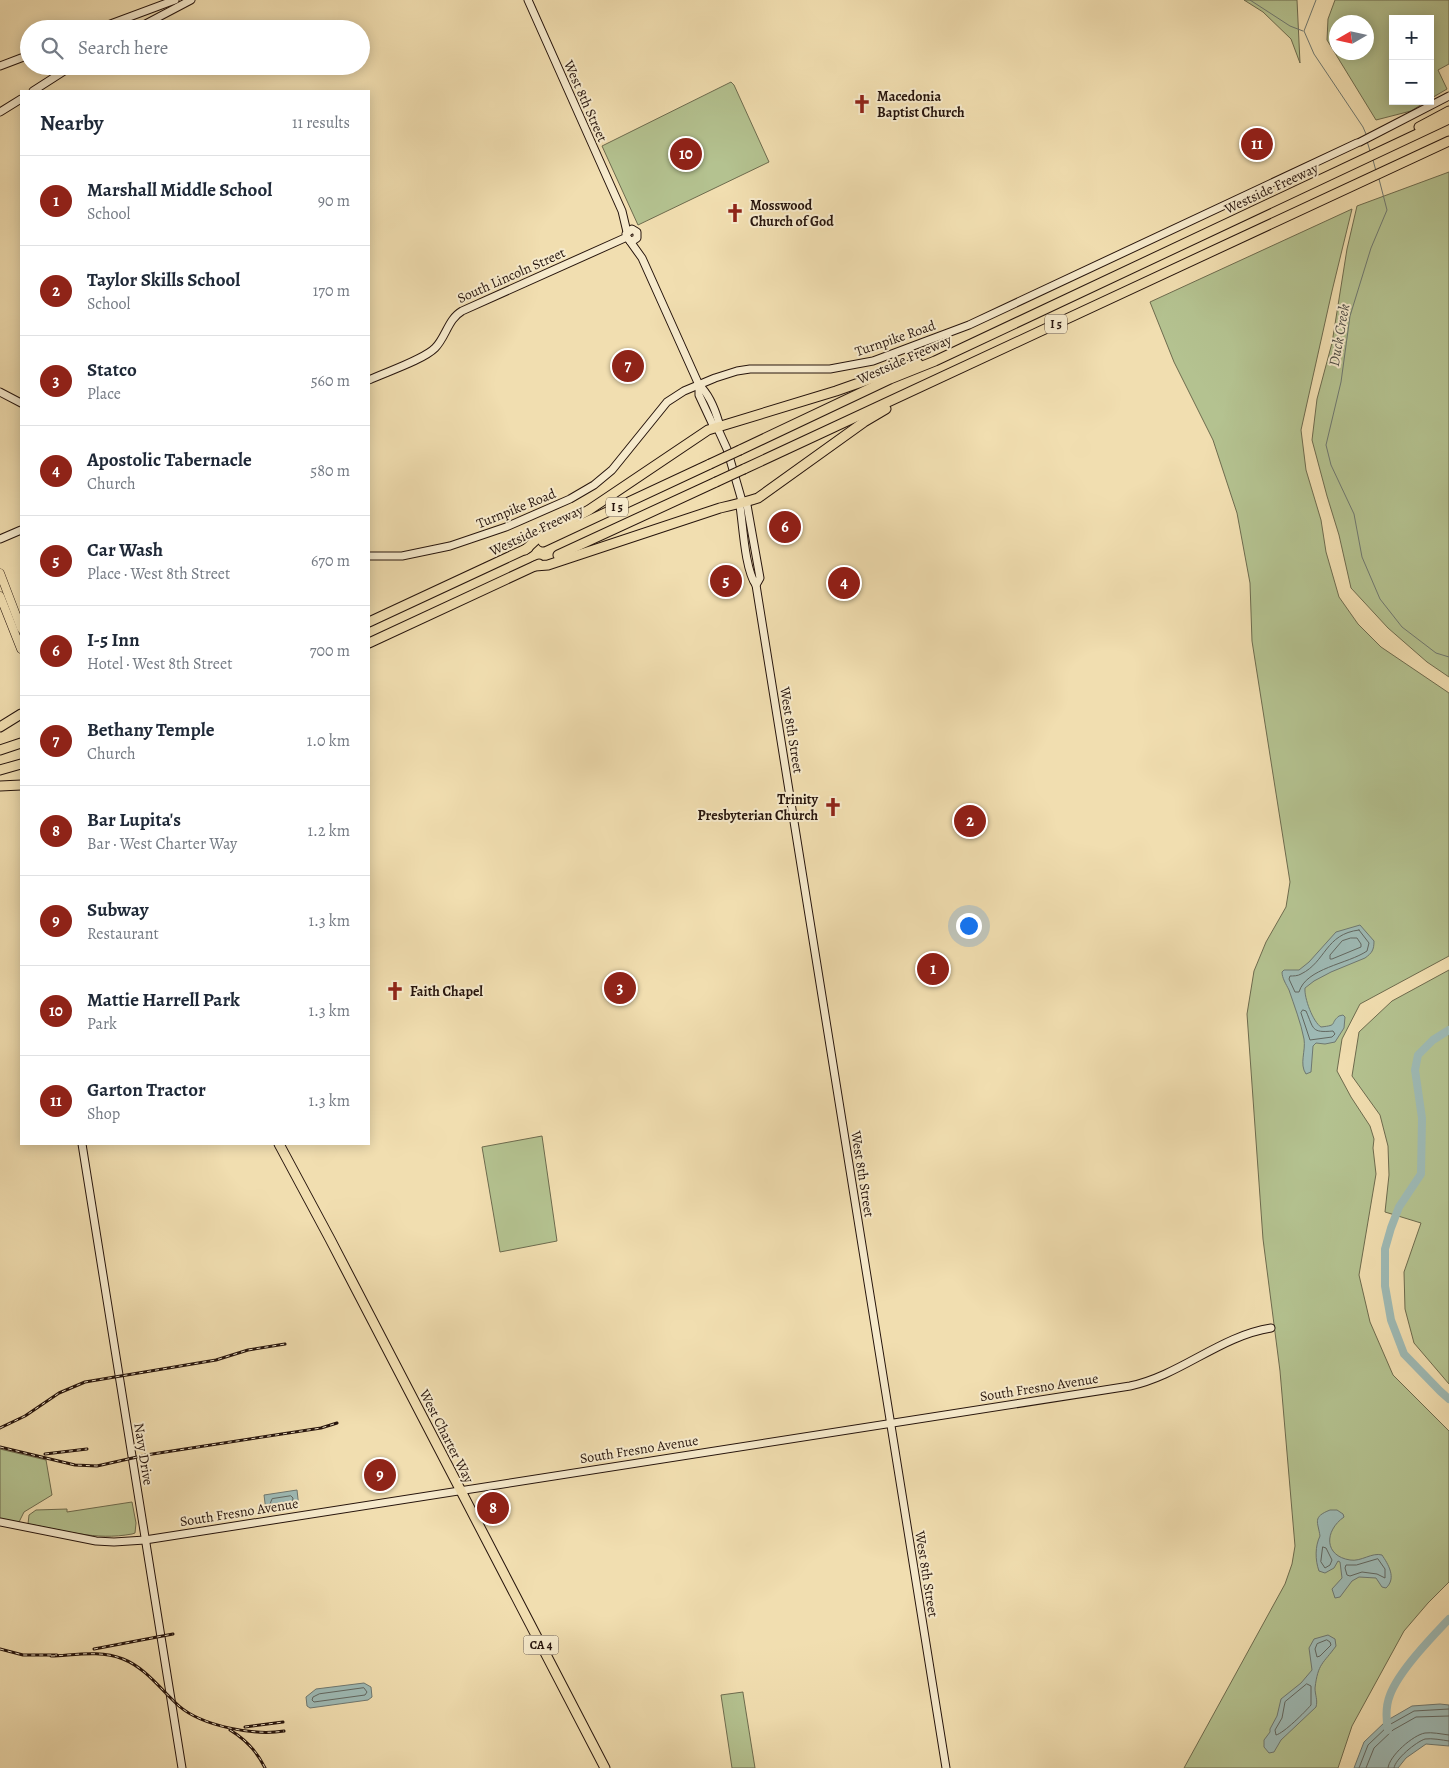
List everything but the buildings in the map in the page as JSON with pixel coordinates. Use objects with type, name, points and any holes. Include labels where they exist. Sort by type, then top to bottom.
[{"type":"highway","points":[[1386,149],[1396,139],[1449,111]]},
{"type":"highway","name":"Westside Freeway","points":[[370,622],[890,379],[935,361],[1449,120]]},
{"type":"highway","name":"I 5","points":[[370,644],[1449,141]]},
{"type":"highway","points":[[1411,159],[1420,158],[1449,148]]},
{"type":"highway","points":[[525,550],[538,538],[589,510],[697,437],[717,427],[836,391],[910,365],[935,361]]},
{"type":"highway","points":[[535,566],[548,565],[720,508],[758,498],[864,422],[940,378]]},
{"type":"highway","points":[[0,727],[20,714]]},
{"type":"highway","points":[[0,750],[20,743]]},
{"type":"highway","points":[[0,770],[20,764]]},
{"type":"highway","points":[[0,786],[20,785]]},
{"type":"highway","name":"West Charter Way","points":[[280,1145],[334,1246],[605,1768]]},
{"type":"main road","points":[[0,573],[20,625]]},
{"type":"main road","points":[[0,596],[20,646]]},
{"type":"main road","points":[[7,613],[13,618],[20,635]]},
{"type":"street","points":[[121,20],[174,0]]},
{"type":"street","points":[[151,20],[191,0]]},
{"type":"street","name":"West 8th Street","points":[[528,0],[622,211],[639,255],[699,385],[700,395],[712,424],[717,427],[727,449],[742,502],[740,506],[745,542],[750,572],[756,585],[946,1768]]},
{"type":"street","points":[[0,66],[20,58]]},
{"type":"street","points":[[35,90],[58,75]]},
{"type":"street","name":"Turnpike Road","points":[[370,556],[410,555],[450,546],[506,527],[570,499],[594,485],[612,470],[667,402],[684,391],[722,375],[743,370],[818,370],[855,366],[969,325],[1381,132],[1449,96]]},
{"type":"street","points":[[0,112],[20,100]]},
{"type":"street","name":"South Lincoln Street","points":[[370,380],[430,352],[443,337],[455,315],[462,311],[631,236]]},
{"type":"street","points":[[0,392],[20,402]]},
{"type":"street","name":"West 8th Street","points":[[742,502],[747,505],[760,578],[756,585]]},
{"type":"street","points":[[0,539],[20,530]]},
{"type":"street","points":[[745,542],[756,557],[750,572]]},
{"type":"street","name":"Navy Drive","points":[[82,1145],[182,1768]]},
{"type":"street","name":"South Fresno Avenue","points":[[0,1522],[96,1541],[145,1540],[1141,1384],[1169,1373],[1232,1339],[1252,1331],[1271,1328]]},
{"type":"green space","points":[[1244,0],[1297,0],[1300,63],[1291,39],[1263,12]]},
{"type":"green space","points":[[1335,0],[1449,0],[1449,64],[1438,70],[1447,89],[1434,97],[1434,15],[1389,15],[1389,105],[1421,105],[1411,111],[1376,120],[1339,60],[1374,60],[1374,15],[1329,15]]},
{"type":"green space","points":[[1329,16],[1329,43],[1327,40],[1328,19]]},
{"type":"green space","points":[[731,82],[769,162],[638,225],[602,146]]},
{"type":"green space","points":[[1449,172],[1449,677],[1427,662],[1388,628],[1351,588],[1339,535],[1312,440],[1317,399],[1332,343],[1347,249],[1357,206]]},
{"type":"green space","points":[[1352,209],[1301,430],[1306,470],[1321,520],[1326,552],[1339,597],[1358,624],[1381,647],[1449,693],[1449,956],[1360,1004],[1342,1039],[1337,1071],[1370,1126],[1374,1139],[1373,1148],[1376,1174],[1359,1275],[1370,1322],[1393,1375],[1449,1431],[1449,1582],[1404,1631],[1352,1726],[1338,1768],[1184,1768],[1285,1584],[1292,1564],[1295,1546],[1280,1371],[1263,1239],[1247,1014],[1254,971],[1266,942],[1286,907],[1290,882],[1252,641],[1250,583],[1237,513],[1213,440],[1174,362],[1150,302]]},
{"type":"green space","points":[[1449,970],[1449,1384],[1414,1343],[1405,1309],[1404,1272],[1421,1223],[1385,1212],[1389,1175],[1388,1146],[1380,1115],[1352,1076],[1359,1032],[1392,1001]]},
{"type":"green space","points":[[542,1136],[557,1241],[500,1252],[482,1147]]},
{"type":"green space","points":[[0,1449],[46,1460],[52,1495],[24,1512],[19,1522],[0,1519]]},
{"type":"green space","points":[[132,1502],[136,1523],[135,1533],[132,1534],[118,1536],[92,1535],[28,1524],[29,1515],[36,1510],[67,1509],[67,1512]]},
{"type":"green space","points":[[743,1692],[755,1768],[732,1768],[721,1695]]},
{"type":"water","points":[[1360,925],[1374,941],[1371,953],[1365,958],[1314,981],[1305,988],[1310,1009],[1321,1027],[1332,1025],[1339,1016],[1343,1015],[1345,1017],[1344,1028],[1335,1042],[1316,1043],[1313,1046],[1311,1072],[1306,1074],[1303,1066],[1303,1033],[1282,972],[1284,970],[1299,970],[1309,962],[1336,932]]},
{"type":"water","points":[[297,1490],[299,1508],[266,1511],[264,1495]]},
{"type":"water","points":[[1330,1510],[1337,1510],[1344,1517],[1337,1523],[1330,1536],[1331,1548],[1335,1554],[1350,1560],[1358,1560],[1378,1554],[1382,1555],[1389,1567],[1391,1576],[1391,1580],[1386,1588],[1382,1587],[1376,1578],[1359,1577],[1352,1581],[1340,1597],[1335,1598],[1332,1589],[1342,1578],[1340,1562],[1338,1561],[1334,1568],[1325,1573],[1319,1571],[1316,1558],[1316,1549],[1320,1536],[1318,1518]]},
{"type":"water","points":[[1328,1635],[1335,1639],[1336,1646],[1322,1664],[1318,1673],[1315,1688],[1316,1707],[1281,1740],[1274,1752],[1269,1753],[1264,1747],[1264,1740],[1277,1716],[1281,1699],[1301,1683],[1312,1670],[1309,1648],[1314,1639]]},
{"type":"water","points":[[364,1683],[371,1687],[372,1697],[368,1700],[310,1708],[307,1706],[306,1697],[316,1689]]},
{"type":"water","points":[[1449,1705],[1449,1746],[1426,1744],[1406,1758],[1398,1768],[1354,1768],[1364,1742],[1386,1721],[1412,1706]]},
{"type":"waterway","points":[[1250,0],[1290,26],[1303,31]]},
{"type":"waterway","name":"Duck Creek","points":[[1316,0],[1304,31],[1314,54],[1366,134]]},
{"type":"waterway","name":"Duck Creek","points":[[1367,141],[1370,151]]},
{"type":"waterway","name":"Duck Creek","points":[[1373,160],[1376,171]]},
{"type":"waterway","name":"Duck Creek","points":[[1379,179],[1387,210],[1371,248],[1350,316],[1341,382],[1326,445],[1331,465],[1354,514],[1362,557],[1380,599],[1402,627],[1436,653],[1449,657]]},
{"type":"waterway","points":[[1449,1030],[1433,1040],[1418,1055],[1415,1070],[1422,1118],[1421,1174],[1399,1207],[1385,1249],[1385,1286],[1391,1320],[1404,1354],[1449,1399]]},
{"type":"waterway","points":[[1388,1730],[1387,1708],[1394,1686],[1416,1655],[1449,1619]]},
{"type":"railway","points":[[0,1428],[25,1416],[59,1393],[85,1382],[216,1360],[248,1350],[285,1344]]},
{"type":"railway","points":[[0,1447],[75,1465],[97,1466],[146,1455],[321,1428],[337,1423]]},
{"type":"railway","points":[[45,1454],[87,1449]]},
{"type":"railway","points":[[94,1649],[173,1634]]},
{"type":"railway","points":[[0,1649],[23,1655],[57,1655]]},
{"type":"railway","points":[[51,1656],[79,1654],[114,1656],[139,1668],[179,1706],[201,1719],[244,1731],[284,1731]]},
{"type":"railway","points":[[245,1727],[283,1722]]},
{"type":"railway","points":[[230,1730],[250,1746],[265,1768]]},
{"type":"place","name":"Macedonia Baptist Church","points":[[862,104]]},
{"type":"place","name":"Garton Tractor","points":[[1257,144]]},
{"type":"place","name":"Mattie Harrell Park","points":[[686,154]]},
{"type":"place","name":"Mosswood Church of God","points":[[735,213]]},
{"type":"place","name":"Bethany Temple","points":[[628,366]]},
{"type":"place","name":"I-5 Inn","points":[[785,527]]},
{"type":"place","name":"Car Wash","points":[[726,581]]},
{"type":"place","name":"Apostolic Tabernacle","points":[[844,583]]},
{"type":"place","name":"Trinity Presbyterian Church","points":[[833,807]]},
{"type":"place","name":"Taylor Skills School","points":[[970,821]]},
{"type":"place","name":"Marshall Middle School","points":[[933,969]]},
{"type":"place","name":"Statco","points":[[620,988]]},
{"type":"place","name":"Faith Chapel","points":[[395,991]]},
{"type":"place","name":"Subway","points":[[380,1475]]},
{"type":"place","name":"Bar Lupita's","points":[[493,1508]]}]
